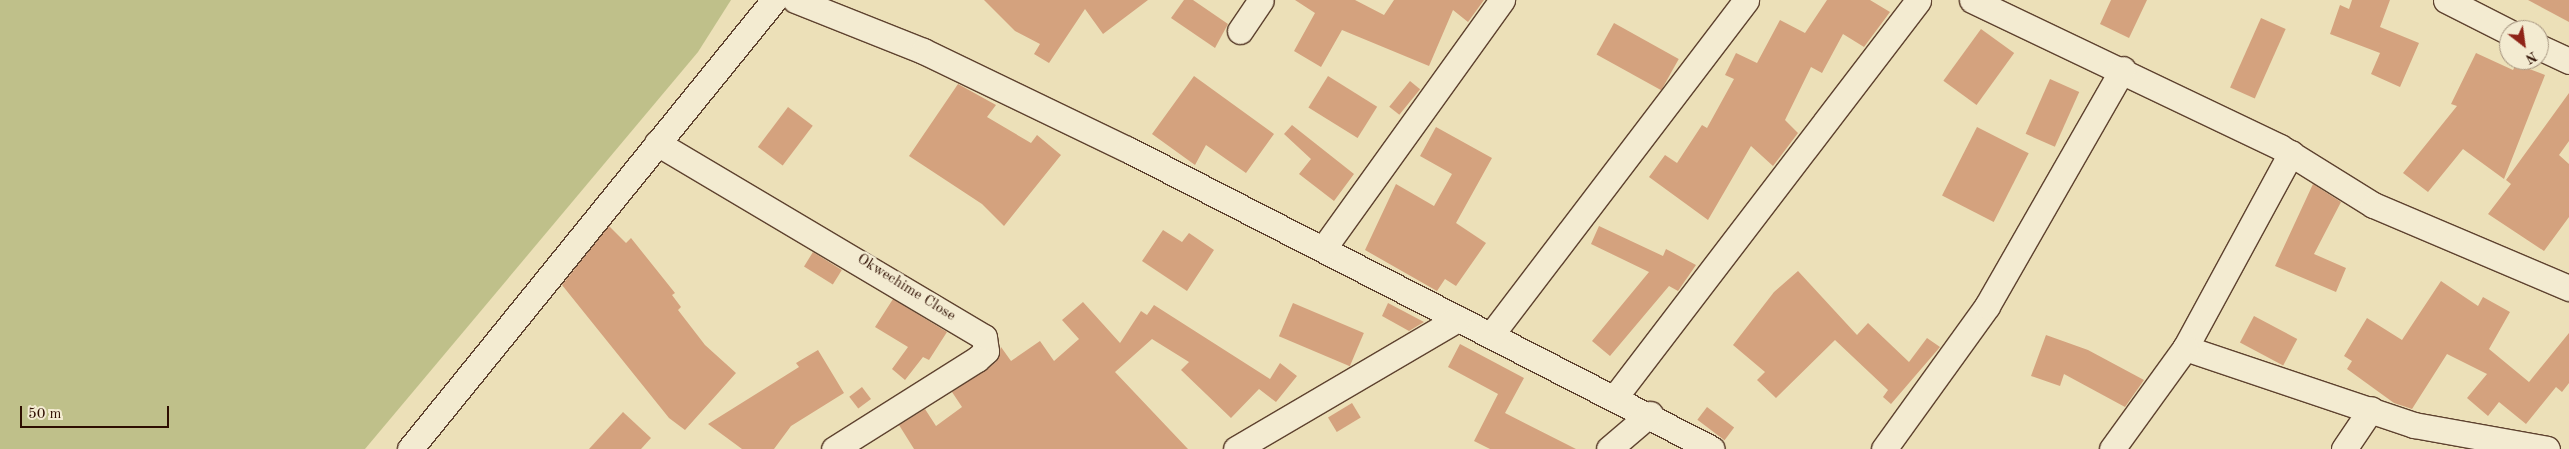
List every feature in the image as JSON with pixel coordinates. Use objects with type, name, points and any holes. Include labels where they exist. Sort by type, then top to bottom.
[{"type":"street","points":[[410,449],[774,0]]},
{"type":"street","points":[[795,0],[923,51],[1650,414],[1712,449]]},
{"type":"street","points":[[1240,31],[1261,0]]},
{"type":"street","points":[[1322,249],[1502,0]]},
{"type":"street","points":[[1491,335],[1746,0]]},
{"type":"street","points":[[1615,397],[1918,0]]},
{"type":"street","points":[[1972,0],[2123,69],[2291,154],[2373,204],[2569,288]]},
{"type":"street","points":[[2446,0],[2499,27]]},
{"type":"street","points":[[2549,52],[2569,61]]},
{"type":"street","points":[[1884,449],[1987,306],[2123,69]]},
{"type":"street","name":"Okwechime Close","points":[[657,143],[826,239],[988,343],[977,359],[834,449]]},
{"type":"street","points":[[2112,449],[2185,348],[2291,154]]},
{"type":"street","points":[[1236,449],[1458,319]]},
{"type":"street","points":[[2185,348],[2414,425],[2547,449]]},
{"type":"street","points":[[2344,449],[2371,409]]},
{"type":"street","points":[[1609,449],[1650,414]]},
{"type":"green space","points":[[0,0],[731,0],[698,52],[365,449],[0,449]]},
{"type":"building","points":[[984,0],[1148,0],[1103,34],[1085,9],[1049,63],[1034,54],[1040,44],[1015,31]]},
{"type":"building","points":[[1184,0],[1193,0],[1228,24],[1215,48],[1171,18]]},
{"type":"building","points":[[1295,0],[1355,0],[1384,15],[1394,0],[1484,0],[1468,22],[1453,10],[1429,66],[1342,30],[1321,67],[1294,51],[1315,13]]},
{"type":"building","points":[[1827,0],[1870,0],[1890,12],[1864,47],[1843,34],[1822,73],[1811,67],[1785,120],[1798,133],[1773,166],[1751,146],[1708,220],[1649,177],[1665,155],[1677,163],[1702,125],[1707,128],[1734,79],[1725,75],[1736,53],[1757,63],[1780,20],[1805,33]]},
{"type":"building","points":[[2111,0],[2147,0],[2129,38],[2100,24]]},
{"type":"building","points":[[2352,0],[2390,0],[2380,27],[2419,43],[2400,87],[2371,74],[2380,53],[2330,34],[2340,5],[2349,9]]},
{"type":"building","points":[[2528,0],[2569,0],[2569,22]]},
{"type":"building","points":[[2261,18],[2286,29],[2255,98],[2230,87]]},
{"type":"building","points":[[1614,23],[1679,59],[1661,90],[1597,54]]},
{"type":"building","points":[[1981,29],[2014,53],[1977,105],[1943,81]]},
{"type":"building","points":[[2476,53],[2499,64],[2499,70],[2532,70],[2545,75],[2504,179],[2463,149],[2428,192],[2403,173],[2457,106],[2451,104]]},
{"type":"building","points":[[1194,76],[1274,134],[1246,173],[1206,145],[1195,165],[1152,134]]},
{"type":"building","points":[[1328,76],[1377,107],[1358,138],[1308,107]]},
{"type":"building","points":[[2050,79],[2079,92],[2055,147],[2026,134]]},
{"type":"building","points":[[1410,81],[1420,89],[1399,115],[1389,107]]},
{"type":"building","points":[[958,84],[996,105],[987,117],[1031,143],[1037,135],[1061,155],[1004,226],[982,204],[909,156]]},
{"type":"building","points":[[2569,93],[2569,141],[2559,155],[2569,164],[2569,217],[2544,251],[2488,214],[2511,184],[2506,180]]},
{"type":"building","points":[[788,107],[813,126],[783,166],[758,147]]},
{"type":"building","points":[[1292,125],[1354,174],[1334,201],[1299,174],[1311,159],[1284,134]]},
{"type":"building","points":[[1436,127],[1492,158],[1456,223],[1486,243],[1456,286],[1445,279],[1437,291],[1365,250],[1396,184],[1434,206],[1452,174],[1420,156]]},
{"type":"building","points":[[1977,127],[2029,153],[1994,222],[1942,196]]},
{"type":"building","points":[[2313,184],[2341,202],[2314,254],[2346,268],[2336,292],[2275,266]]},
{"type":"building","points":[[609,226],[626,243],[631,238],[675,293],[672,295],[681,307],[678,310],[705,345],[736,373],[685,430],[669,418],[562,285]]},
{"type":"building","points":[[1599,226],[1663,256],[1666,249],[1696,265],[1678,291],[1669,286],[1610,356],[1592,341],[1649,272],[1591,244]]},
{"type":"building","points":[[1163,230],[1182,242],[1189,233],[1214,250],[1187,291],[1142,261]]},
{"type":"building","points":[[813,252],[842,270],[833,284],[804,266]]},
{"type":"building","points":[[1798,271],[1857,335],[1868,323],[1909,362],[1927,338],[1940,347],[1891,404],[1883,397],[1888,390],[1835,340],[1776,398],[1757,380],[1765,372],[1733,345],[1774,292]]},
{"type":"building","points":[[2441,281],[2478,306],[2483,297],[2510,312],[2489,349],[2529,382],[2569,333],[2569,383],[2562,392],[2556,387],[2526,424],[2499,402],[2488,416],[2467,398],[2487,374],[2447,354],[2412,409],[2394,403],[2347,369],[2352,361],[2344,356],[2367,318],[2402,340]]},
{"type":"building","points":[[893,299],[947,332],[929,360],[923,357],[905,380],[892,369],[908,347],[875,327]]},
{"type":"building","points":[[1083,302],[1120,343],[1141,311],[1147,315],[1154,305],[1270,379],[1280,363],[1297,376],[1276,402],[1259,389],[1231,418],[1181,370],[1189,362],[1152,339],[1115,372],[1188,449],[914,449],[899,425],[925,409],[936,426],[962,407],[952,392],[996,362],[1001,347],[1011,361],[1040,341],[1054,361],[1079,339],[1062,320]]},
{"type":"building","points":[[1293,303],[1364,333],[1350,366],[1279,336]]},
{"type":"building","points":[[1388,303],[1424,322],[1409,331],[1382,316]]},
{"type":"building","points":[[2254,316],[2297,339],[2283,365],[2240,342]]},
{"type":"building","points":[[2046,335],[2088,350],[2144,380],[2125,407],[2064,374],[2060,386],[2031,376]]},
{"type":"building","points":[[1460,344],[1524,378],[1505,413],[1576,449],[1490,449],[1474,441],[1498,394],[1448,367]]},
{"type":"building","points":[[818,350],[844,393],[791,426],[774,449],[742,449],[708,424],[799,367],[796,363]]},
{"type":"building","points":[[862,387],[871,399],[858,409],[849,397]]},
{"type":"building","points":[[1352,403],[1361,418],[1337,432],[1328,417]]},
{"type":"building","points":[[1707,407],[1734,427],[1725,440],[1697,420]]},
{"type":"building","points":[[623,412],[651,438],[641,449],[589,449]]}]
